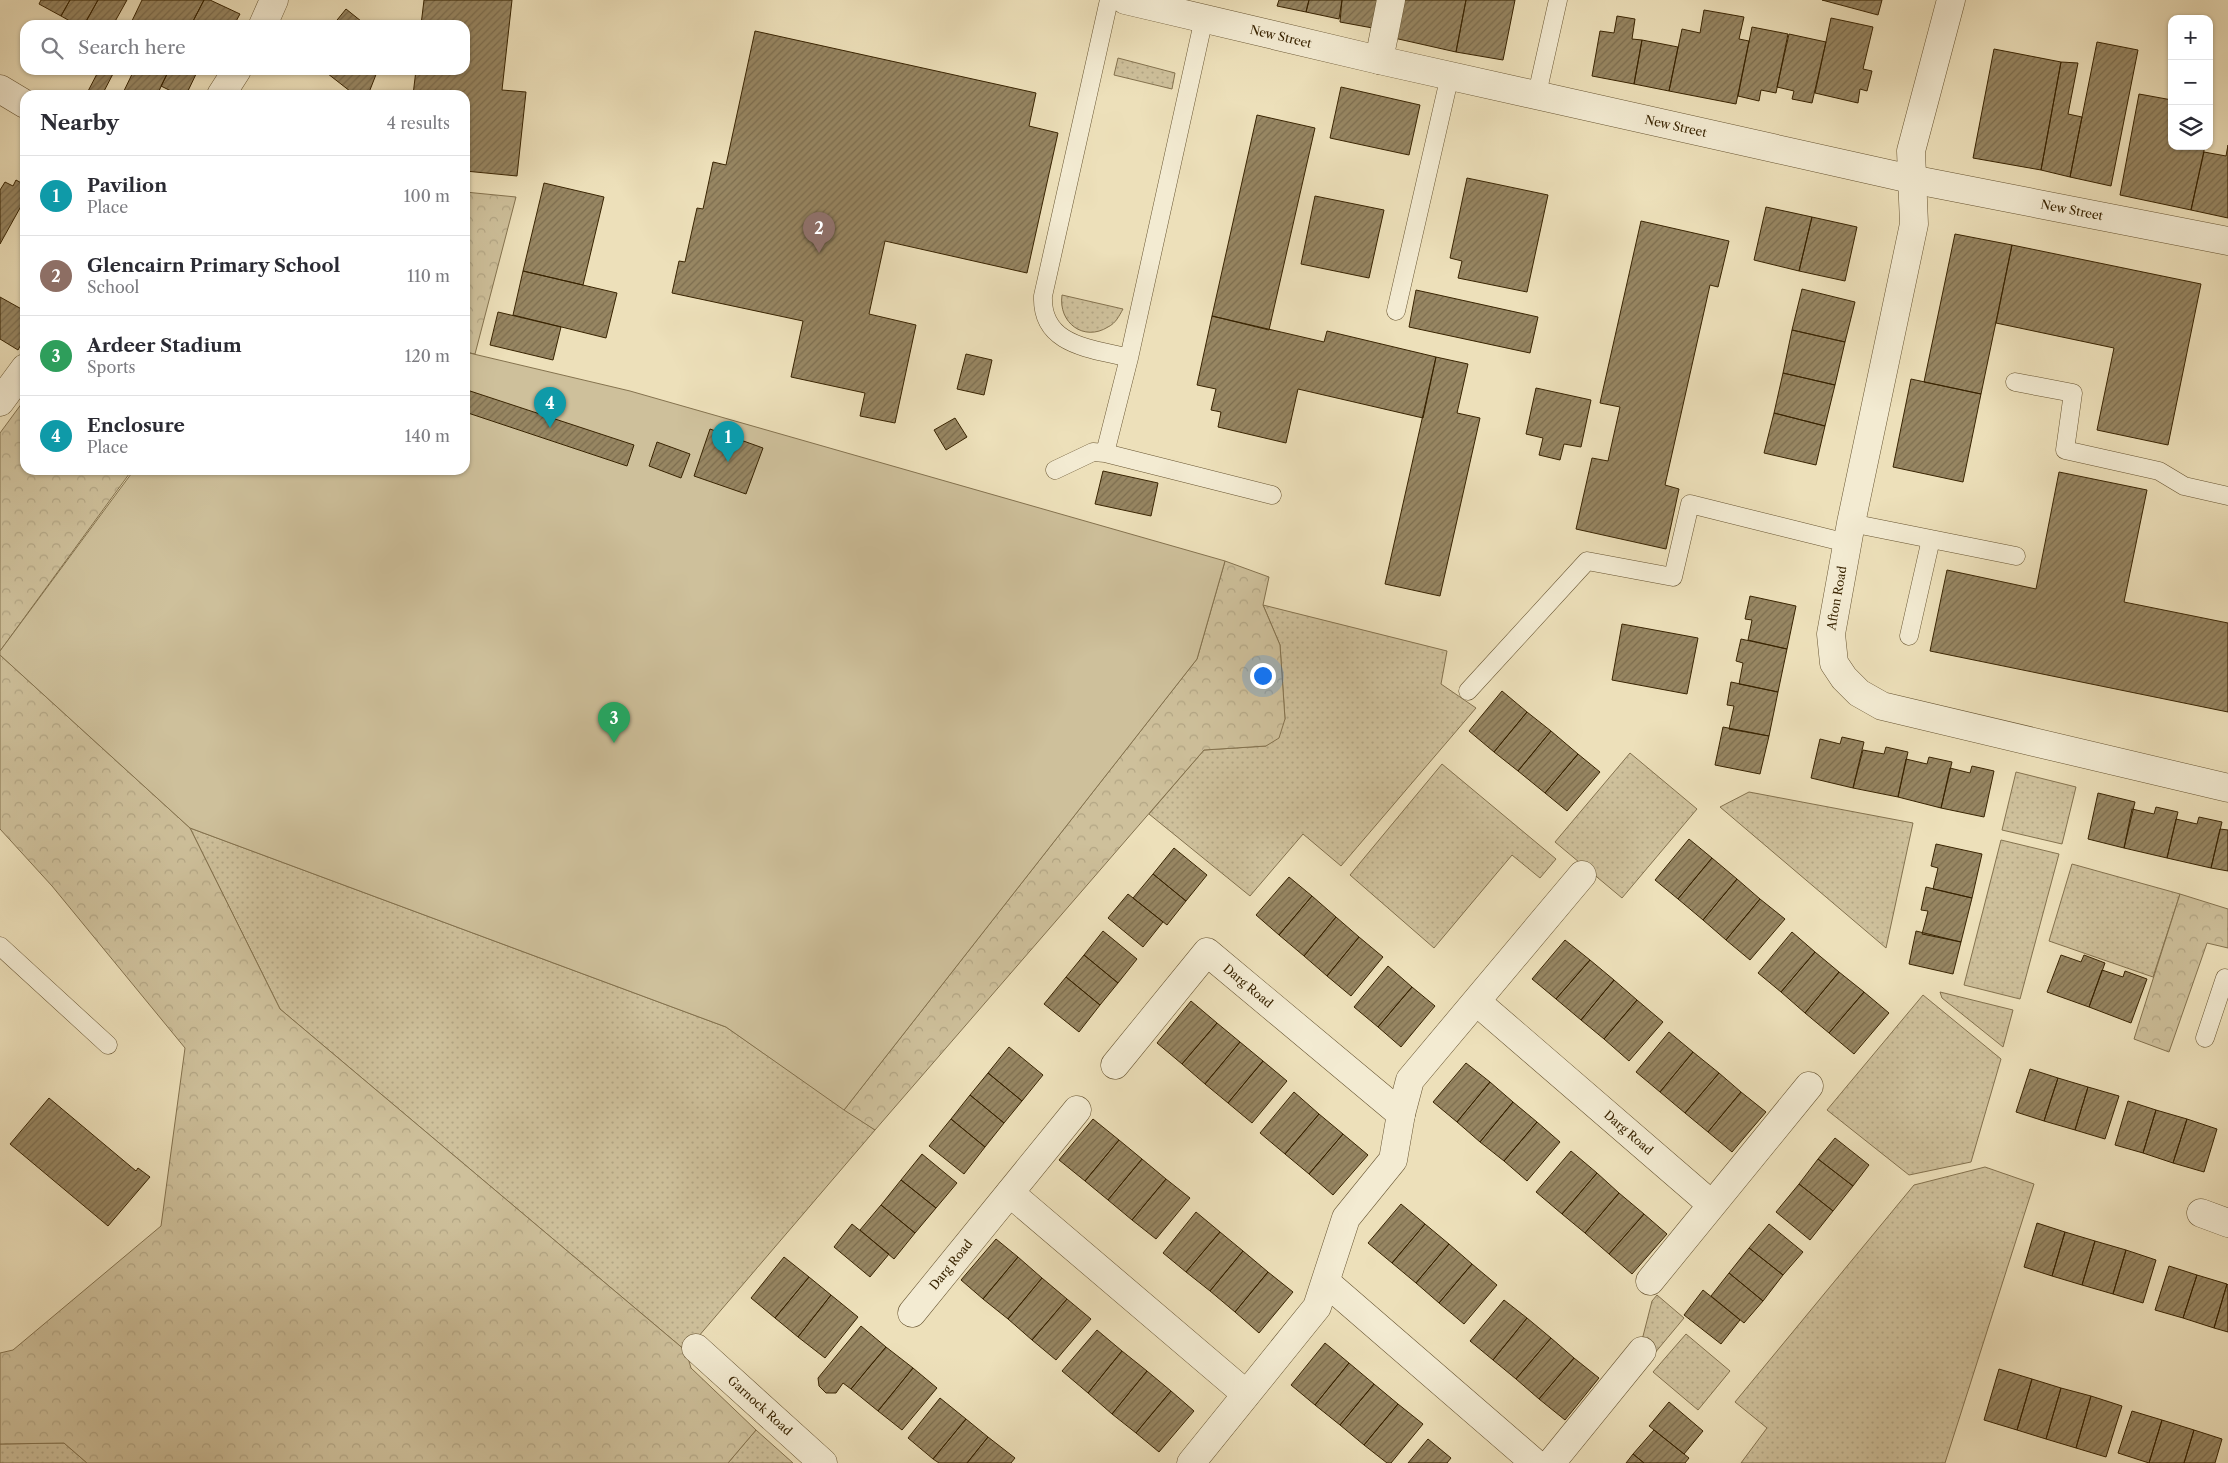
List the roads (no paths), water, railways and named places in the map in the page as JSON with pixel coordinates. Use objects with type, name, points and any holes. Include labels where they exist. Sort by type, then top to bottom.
[{"type":"street","points":[[265,20],[274,0]]},
{"type":"street","name":"New Street","points":[[1125,0],[1379,60],[1912,179],[2228,242]]},
{"type":"street","points":[[1379,60],[1391,0]]},
{"type":"street","name":"Afton Road","points":[[1951,0],[1911,151],[1914,224],[1849,533],[1830,634],[1834,663],[1844,678],[1859,693],[1882,706],[2228,788]]},
{"type":"street","points":[[223,90],[234,75]]},
{"type":"street","points":[[0,89],[20,101]]},
{"type":"street","points":[[0,402],[20,375]]},
{"type":"street","points":[[1191,1463],[1318,1307],[1346,1218],[1393,1160],[1401,1114],[1410,1080],[1582,875]]},
{"type":"street","name":"Darg Road","points":[[1115,1065],[1206,952],[1401,1114]]},
{"type":"street","name":"Darg Road","points":[[1477,1002],[1711,1204]]},
{"type":"street","points":[[1650,1281],[1809,1086]]},
{"type":"street","name":"Darg Road","points":[[912,1312],[1077,1110]]},
{"type":"street","points":[[1010,1193],[1246,1394]]},
{"type":"street","points":[[2201,1213],[2228,1223]]},
{"type":"street","points":[[1327,1283],[1535,1463]]},
{"type":"street","name":"Garnock Road","points":[[696,1348],[823,1463]]},
{"type":"street","points":[[1551,1463],[1642,1352]]},
{"type":"lane","points":[[1109,0],[1043,296],[1043,310],[1047,322],[1060,337],[1075,344],[1129,358]]},
{"type":"lane","points":[[1537,94],[1558,0]]},
{"type":"lane","points":[[1105,453],[1129,358],[1204,18]]},
{"type":"lane","points":[[1396,311],[1450,75]]},
{"type":"lane","points":[[2014,382],[2074,393],[2065,450],[2159,471],[2184,486],[2228,496]]},
{"type":"lane","points":[[1054,470],[1092,452],[1105,453],[1272,496]]},
{"type":"lane","points":[[1468,691],[1588,561],[1672,578],[1690,504],[1849,533],[1931,539],[2016,556]]},
{"type":"lane","points":[[1909,636],[1931,539]]},
{"type":"lane","points":[[0,946],[108,1045]]},
{"type":"lane","points":[[2205,1038],[2225,978],[2228,979]]},
{"type":"place","name":"Glencairn Primary School","points":[[819,253]]},
{"type":"place","name":"Enclosure","points":[[550,428]]},
{"type":"place","name":"Pavilion","points":[[728,462]]},
{"type":"place","name":"Ardeer Stadium","points":[[614,743]]}]
